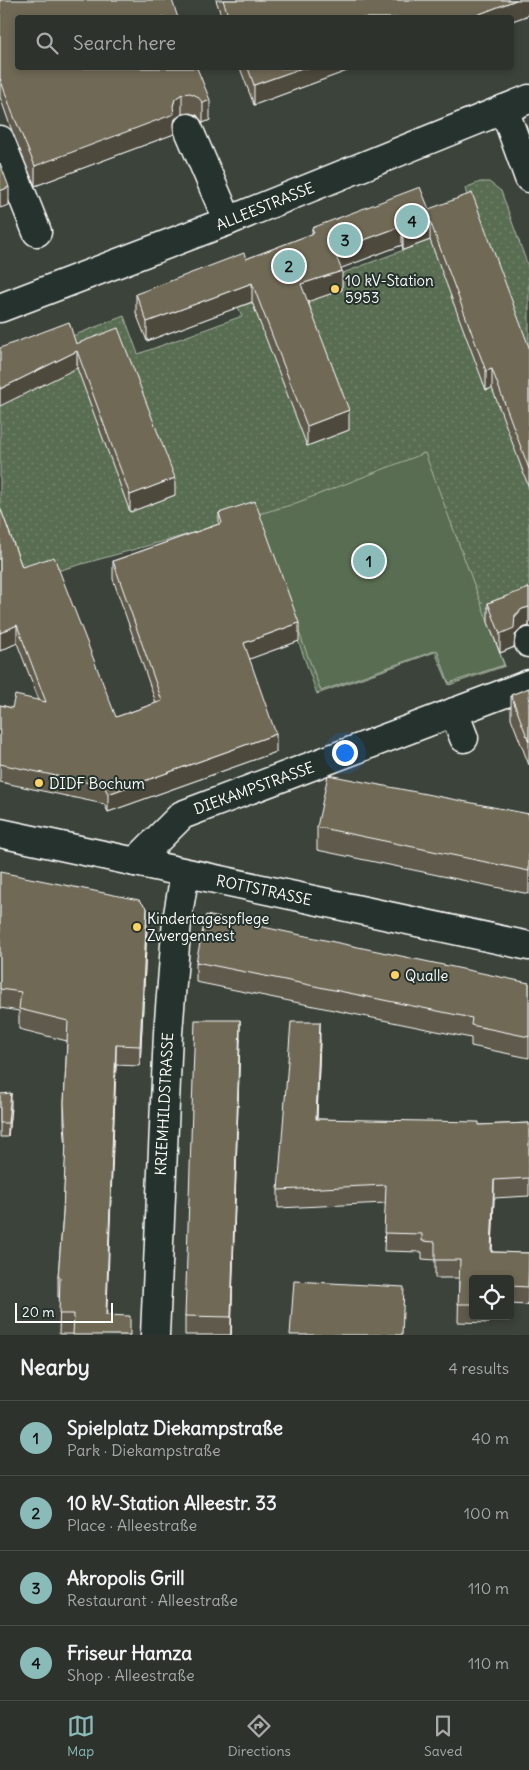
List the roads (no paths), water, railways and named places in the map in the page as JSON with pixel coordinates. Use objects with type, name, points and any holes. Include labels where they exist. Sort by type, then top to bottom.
[{"type":"street","name":"ALLEESTRASSE","points":[[9,305],[228,221],[529,99]]},
{"type":"street","points":[[504,109],[529,178]]},
{"type":"street","points":[[188,128],[228,221]]},
{"type":"street","points":[[0,140],[37,232]]},
{"type":"street","name":"DIEKAMPSTRASSE","points":[[135,862],[182,815],[529,684]]},
{"type":"street","points":[[454,712],[464,738]]},
{"type":"street","name":"ROTTSTRASSE","points":[[0,833],[529,946]]},
{"type":"street","name":"KRIEMHILDSTRASSE","points":[[155,1335],[168,1033],[177,920],[185,873]]},
{"type":"place","name":"Friseur Hamza","points":[[412,221]]},
{"type":"place","name":"Akropolis Grill","points":[[345,240]]},
{"type":"place","name":"10 kV-Station Alleestr. 33","points":[[289,266]]},
{"type":"place","name":"10 kV-Station 5953","points":[[335,289]]},
{"type":"place","name":"Spielplatz Diekampstraße","points":[[369,561]]},
{"type":"place","name":"DIDF Bochum","points":[[39,783]]},
{"type":"place","name":"Kindertagespflege Zwergennest","points":[[137,927]]},
{"type":"place","name":"Qualle","points":[[395,975]]}]
